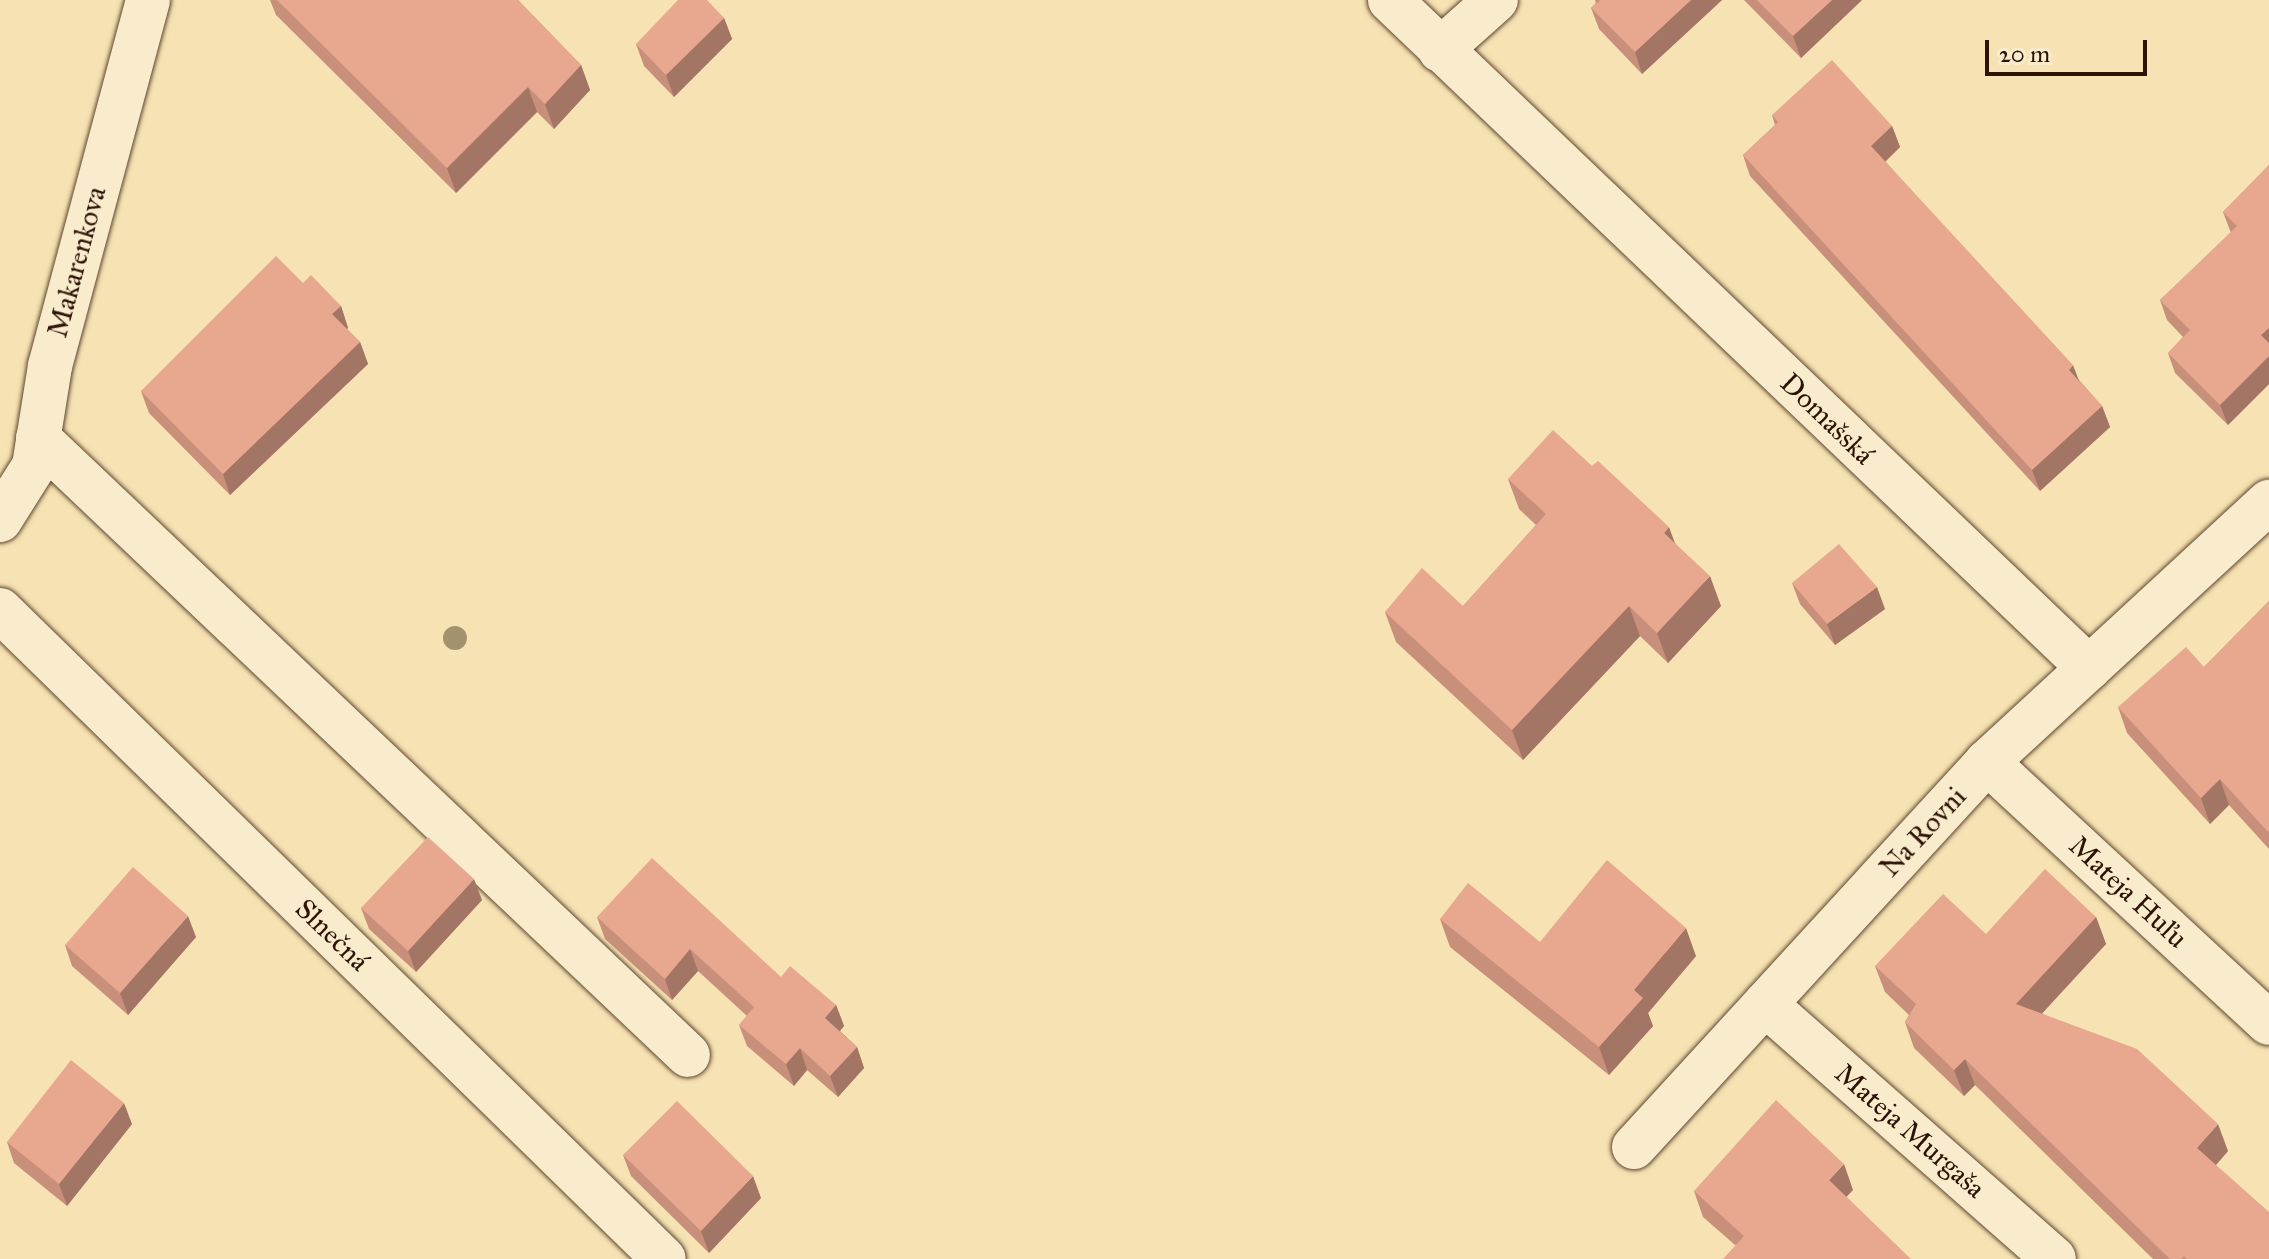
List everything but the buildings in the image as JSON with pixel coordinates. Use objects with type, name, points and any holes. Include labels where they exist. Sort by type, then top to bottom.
[{"type":"street","name":"Makarenkova","points":[[0,520],[34,466],[50,366],[148,0]]},
{"type":"street","name":"Domašská","points":[[1390,0],[2089,668]]},
{"type":"street","points":[[1440,50],[1496,0]]},
{"type":"street","points":[[38,438],[688,1055]]},
{"type":"street","points":[[2089,668],[2269,502]]},
{"type":"street","name":"Slnečná","points":[[0,610],[664,1259]]},
{"type":"street","name":"Na Rovni","points":[[1634,1147],[1987,762],[2089,668]]},
{"type":"street","name":"Mateja Huľu","points":[[1987,762],[2269,1023]]},
{"type":"street","name":"Mateja Murgaša","points":[[1765,1004],[2054,1259]]}]
